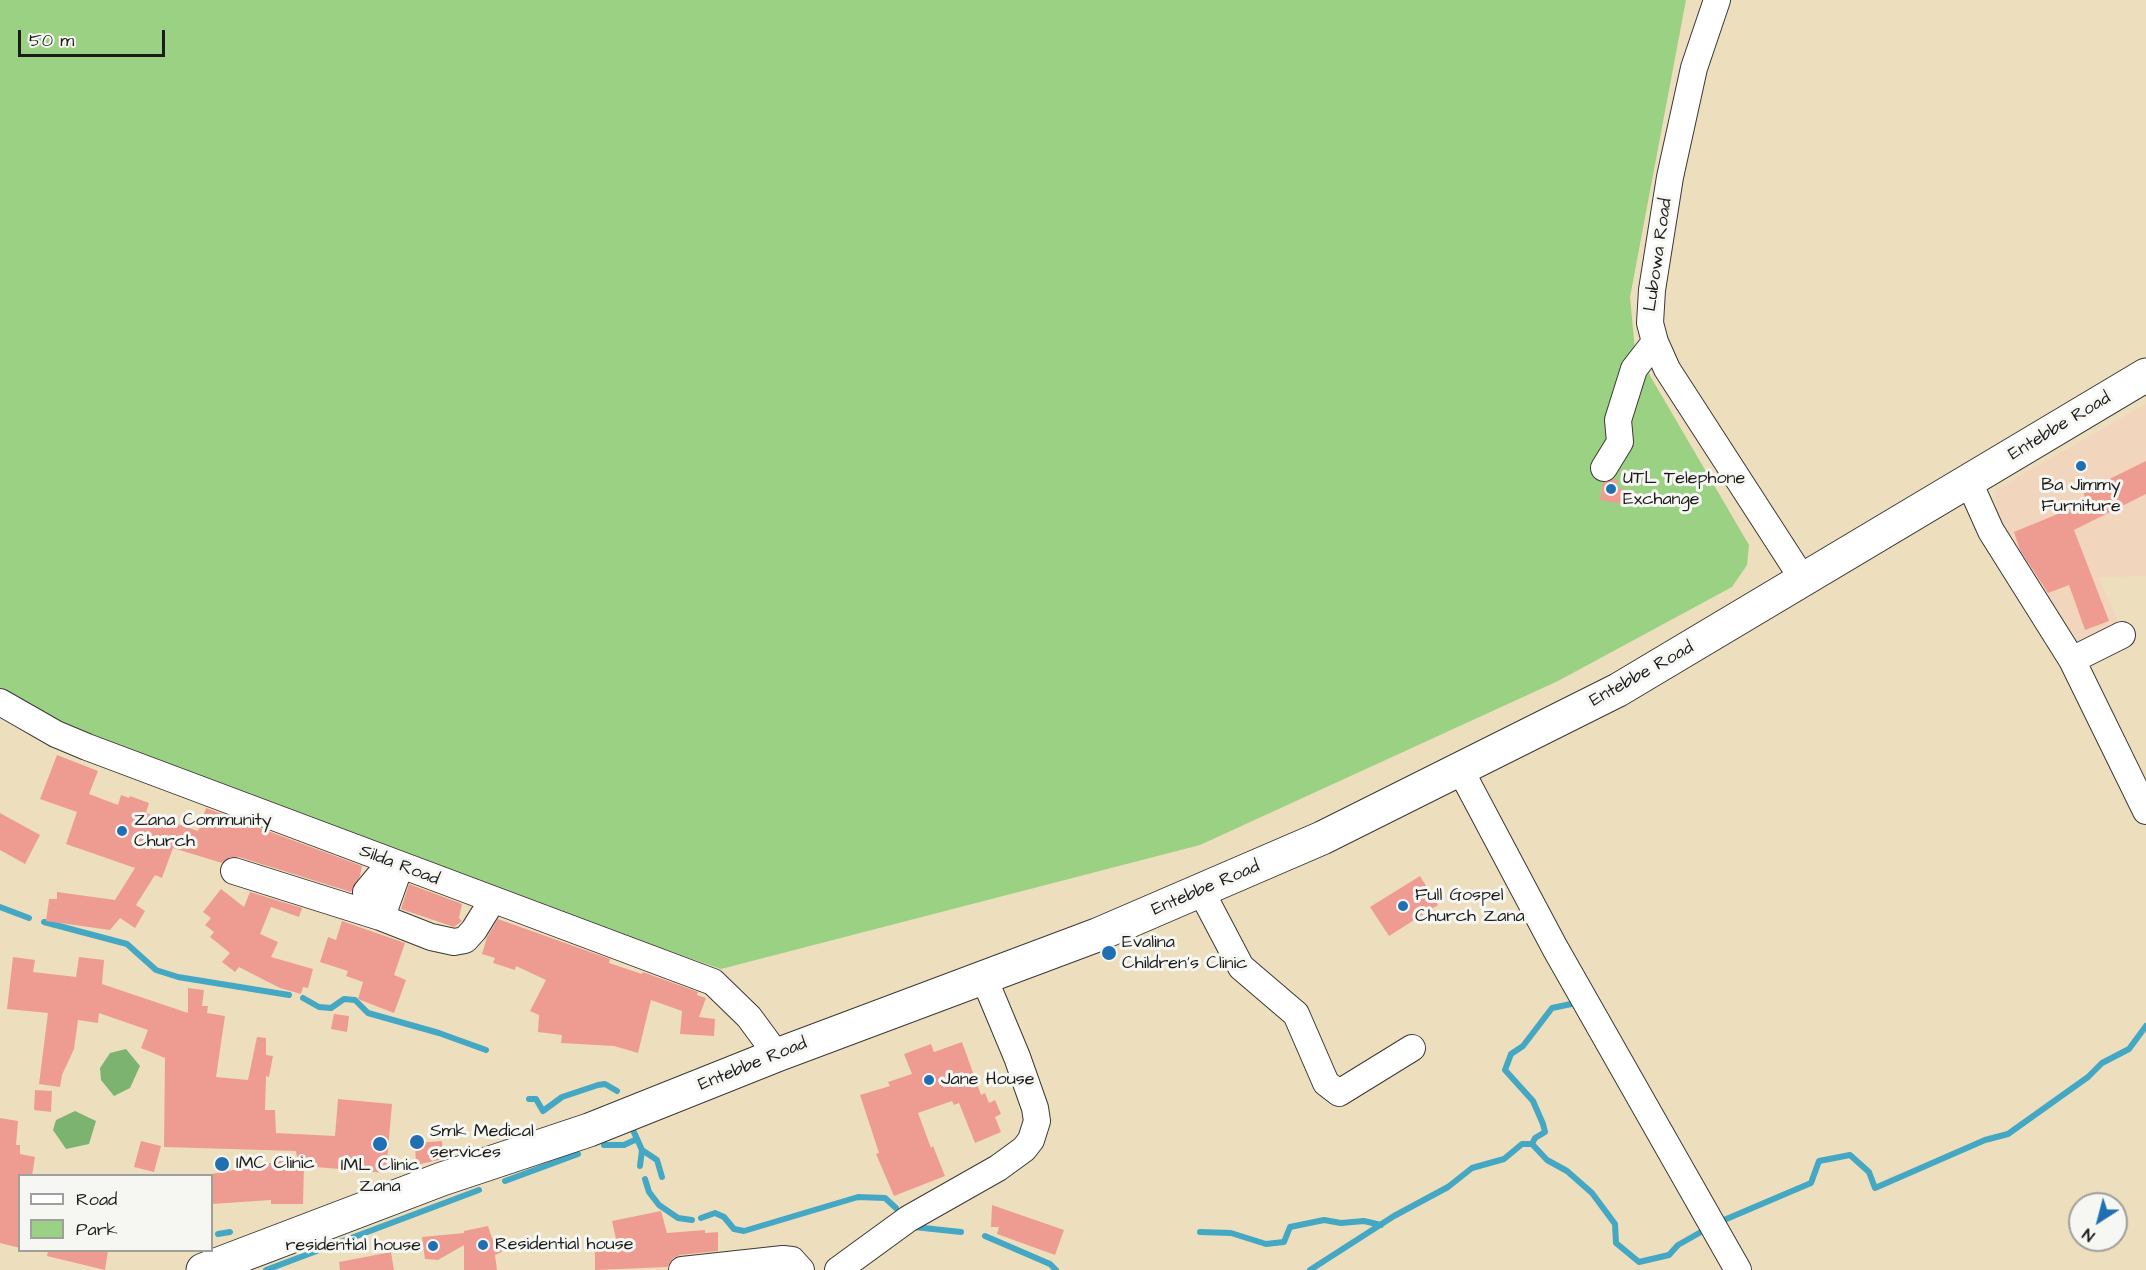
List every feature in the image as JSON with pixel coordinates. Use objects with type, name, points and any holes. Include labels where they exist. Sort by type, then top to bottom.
[{"type":"main road","name":"Entebbe Road","points":[[203,1270],[442,1179],[589,1130],[777,1055],[984,978],[1202,891],[1322,838],[1461,771],[1618,690],[2145,379]]},
{"type":"street","name":"Lubowa Road","points":[[1717,0],[1694,68],[1670,177],[1652,290],[1650,323],[1655,342],[1667,369],[1804,581]]},
{"type":"street","points":[[1604,468],[1620,442],[1618,420],[1634,369],[1655,342]]},
{"type":"street","points":[[1969,482],[1991,531],[2072,660],[2146,811]]},
{"type":"street","points":[[2072,660],[2122,635]]},
{"type":"street","name":"Silda Road","points":[[0,702],[56,734],[87,747],[492,901],[713,982],[748,1017],[777,1055]]},
{"type":"street","points":[[1461,771],[1555,948],[1738,1270]]},
{"type":"street","points":[[376,898],[395,864]]},
{"type":"street","points":[[234,871],[380,917],[431,937],[454,942],[465,940],[492,901]]},
{"type":"street","points":[[1202,891],[1241,967],[1296,1014],[1326,1083],[1339,1093],[1412,1048]]},
{"type":"street","points":[[838,1270],[908,1219],[998,1168],[1024,1149],[1031,1140],[1037,1121],[1035,1108],[984,978]]},
{"type":"street","points":[[682,1270],[783,1259],[792,1260],[801,1270]]},
{"type":"shaded area","points":[[2146,404],[2146,576],[2098,577],[2123,631],[2071,654],[2002,537],[1996,511],[1995,490]]},
{"type":"green space","points":[[0,0],[1686,0],[1630,297],[1635,350],[1749,545],[1747,565],[1732,587],[1558,681],[1200,845],[721,969],[370,847],[46,718],[0,696]]},
{"type":"green space","points":[[126,1049],[140,1066],[130,1088],[114,1096],[101,1080],[100,1068],[110,1053]]},
{"type":"green space","points":[[75,1111],[96,1121],[89,1144],[66,1149],[53,1130],[56,1120]]},
{"type":"building","points":[[2146,461],[2146,494],[2074,530],[2109,621],[2085,630],[2069,585],[2048,593],[2020,550],[2014,532],[2087,502],[2083,492]]},
{"type":"building","points":[[1618,480],[1617,488],[1625,489],[1623,504],[1600,500],[1603,483]]},
{"type":"building","points":[[57,755],[98,771],[89,794],[118,805],[121,795],[129,798],[130,796],[149,803],[146,813],[198,831],[206,808],[362,866],[360,876],[351,892],[239,857],[230,857],[222,863],[173,848],[162,878],[155,875],[136,905],[145,911],[135,928],[120,918],[110,930],[46,921],[49,899],[57,899],[57,892],[115,900],[135,868],[66,844],[77,812],[40,799]]},
{"type":"building","points":[[0,813],[40,835],[25,864],[0,850]]},
{"type":"building","points":[[1420,876],[1438,905],[1389,936],[1370,907]]},
{"type":"building","points":[[409,884],[462,904],[459,918],[462,921],[454,927],[401,909]]},
{"type":"building","points":[[221,889],[244,907],[250,892],[302,908],[299,917],[271,907],[260,934],[278,942],[271,957],[313,969],[308,988],[303,987],[301,994],[280,988],[239,967],[235,972],[222,962],[230,953],[210,937],[214,932],[205,925],[211,918],[203,912]]},
{"type":"building","points":[[498,919],[610,959],[609,963],[642,974],[643,972],[698,992],[697,995],[706,998],[699,1017],[715,1019],[714,1036],[680,1034],[682,1011],[651,1000],[638,1053],[614,1046],[561,1043],[562,1035],[538,1032],[539,1015],[530,1011],[546,980],[516,966],[515,970],[493,963],[495,958],[482,954],[487,937]]},
{"type":"building","points":[[342,921],[405,943],[394,975],[406,980],[394,1013],[358,999],[363,982],[346,976],[348,971],[320,962],[328,937],[336,940]]},
{"type":"building","points":[[13,957],[35,960],[33,972],[76,977],[79,957],[104,960],[102,984],[188,1013],[188,988],[204,990],[202,1006],[208,1006],[207,1013],[225,1016],[216,1077],[248,1080],[257,1037],[266,1038],[266,1055],[273,1056],[269,1077],[266,1076],[265,1110],[275,1110],[276,1133],[335,1136],[338,1099],[392,1104],[386,1173],[304,1166],[303,1204],[271,1204],[271,1200],[213,1204],[212,1174],[297,1158],[296,1151],[164,1147],[165,1058],[141,1048],[148,1030],[99,1013],[98,1023],[78,1020],[74,1049],[62,1075],[60,1087],[39,1084],[48,1013],[7,1009]]},
{"type":"building","points":[[334,1014],[349,1016],[347,1032],[331,1029]]},
{"type":"building","points":[[962,1042],[981,1095],[985,1093],[989,1103],[995,1100],[1001,1114],[995,1117],[1001,1132],[975,1143],[959,1103],[954,1105],[952,1101],[918,1113],[931,1148],[933,1146],[945,1176],[894,1196],[876,1154],[879,1153],[860,1095],[890,1086],[888,1082],[912,1074],[904,1054],[931,1044],[934,1052]]},
{"type":"building","points":[[35,1090],[52,1091],[51,1112],[34,1110]]},
{"type":"building","points":[[0,1118],[18,1121],[16,1145],[20,1145],[20,1154],[35,1157],[32,1174],[18,1174],[18,1248],[0,1243]]},
{"type":"building","points":[[141,1141],[161,1146],[154,1172],[134,1167]]},
{"type":"building","points":[[442,1141],[443,1159],[416,1165],[415,1143]]},
{"type":"building","points":[[992,1205],[1064,1230],[1055,1255],[997,1234],[999,1227],[991,1227]]},
{"type":"building","points":[[661,1211],[667,1233],[705,1230],[705,1233],[718,1232],[718,1251],[680,1255],[673,1258],[668,1267],[595,1270],[595,1248],[618,1248],[612,1221]]},
{"type":"building","name":"Residential house","points":[[488,1226],[492,1238],[502,1237],[502,1252],[495,1255],[497,1270],[464,1270],[464,1245],[438,1260],[425,1259],[422,1237],[464,1233],[464,1231]]},
{"type":"building","points":[[48,1252],[108,1252],[105,1270],[47,1256]]},
{"type":"building","points":[[391,1252],[394,1270],[340,1270],[339,1262]]},
{"type":"waterway","points":[[0,907],[29,918]]},
{"type":"waterway","points":[[44,922],[127,944],[156,970],[178,977],[289,995]]},
{"type":"waterway","points":[[303,998],[319,1007],[331,1008],[344,999],[355,1000],[368,1013],[439,1033],[486,1050]]},
{"type":"waterway","points":[[1532,1144],[1535,1138],[1545,1132],[1543,1124],[1533,1101],[1505,1070],[1511,1054],[1523,1046],[1552,1008],[1576,1003]]},
{"type":"waterway","points":[[1717,1223],[1811,1183],[1819,1161],[1850,1155],[1869,1172],[1875,1188],[1985,1140],[2008,1134],[2088,1077],[2102,1063],[2129,1049],[2146,1026]]},
{"type":"waterway","points":[[529,1099],[536,1099],[543,1111],[562,1097],[598,1085],[605,1084],[617,1091]]},
{"type":"waterway","points":[[633,1130],[642,1150],[657,1160],[662,1177]]},
{"type":"waterway","points":[[604,1145],[624,1145],[637,1139]]},
{"type":"waterway","points":[[1310,1270],[1394,1216],[1448,1187],[1472,1168],[1504,1159],[1522,1144],[1532,1144],[1547,1160],[1567,1171],[1592,1193],[1615,1224],[1616,1243],[1639,1262],[1669,1255],[1678,1245],[1708,1228]]},
{"type":"waterway","points":[[640,1166],[642,1150]]},
{"type":"waterway","points":[[505,1181],[578,1154]]},
{"type":"waterway","points":[[645,1179],[649,1192],[659,1205],[678,1218],[692,1220]]},
{"type":"waterway","points":[[266,1270],[479,1190]]},
{"type":"waterway","points":[[701,1218],[715,1213],[724,1217],[734,1229],[744,1231],[858,1197],[885,1198],[896,1208]]},
{"type":"waterway","points":[[1200,1232],[1231,1233],[1266,1244],[1284,1242],[1290,1227],[1324,1220],[1341,1223],[1364,1221],[1381,1225]]},
{"type":"waterway","points":[[914,1227],[961,1232]]},
{"type":"waterway","points":[[218,1234],[230,1232]]},
{"type":"waterway","points":[[985,1236],[1050,1264],[1056,1270]]},
{"type":"place","name":"Ba Jimmy Furniture","points":[[2081,466]]},
{"type":"place","name":"UTL Telephone Exchange","points":[[1611,489]]},
{"type":"place","name":"Zana Community Church","points":[[122,831]]},
{"type":"place","name":"Full Gospel Church Zana","points":[[1403,906]]},
{"type":"place","name":"Evalina Children's Clinic","points":[[1109,953]]},
{"type":"place","name":"Jane House","points":[[929,1080]]},
{"type":"place","name":"Smk Medical services","points":[[417,1142]]},
{"type":"place","name":"IML Clinic Zana","points":[[380,1144]]},
{"type":"place","name":"IMC Clinic","points":[[222,1164]]},
{"type":"place","name":"Residential house","points":[[483,1245]]},
{"type":"place","name":"residential house","points":[[433,1246]]}]
